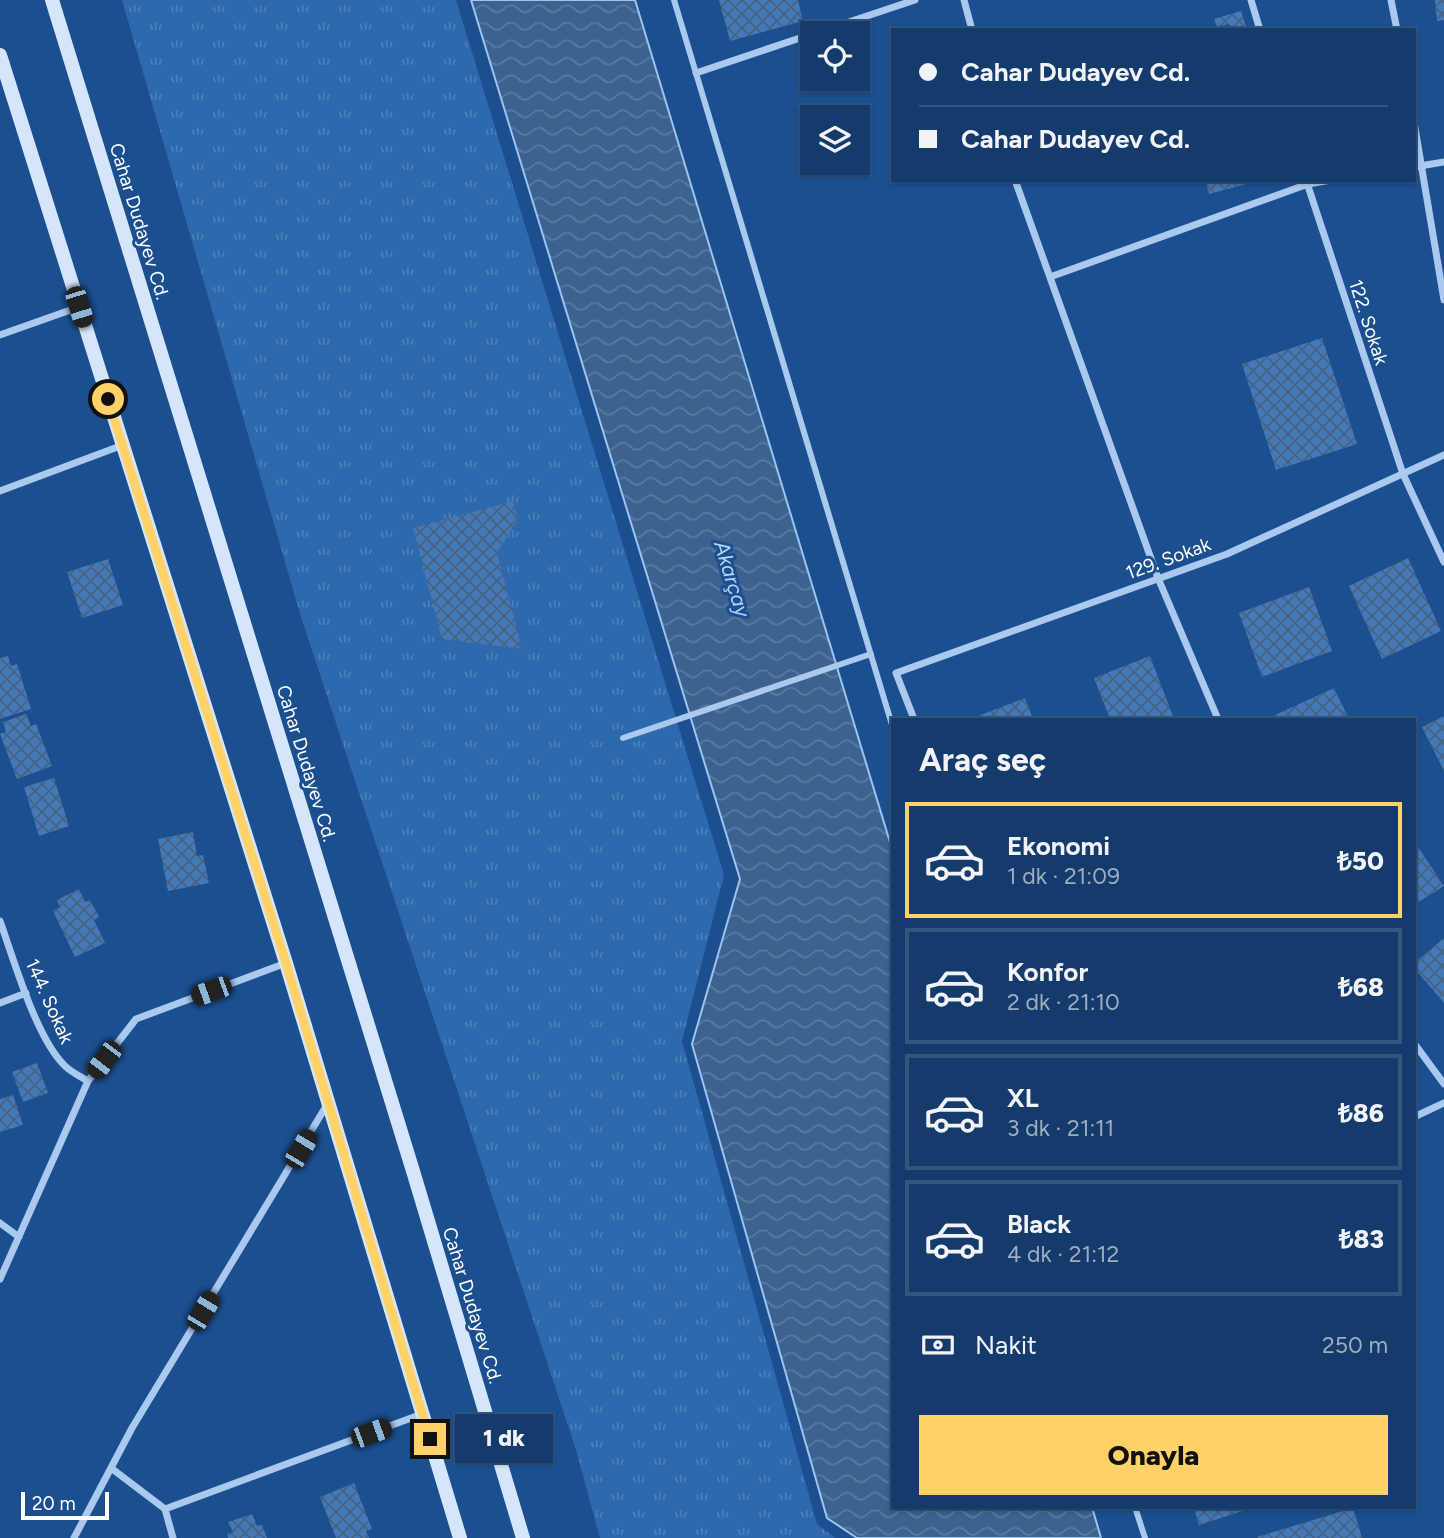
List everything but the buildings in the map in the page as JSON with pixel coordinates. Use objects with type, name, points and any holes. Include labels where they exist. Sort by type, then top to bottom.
[{"type":"main road","name":"Cahar Dudayev Cd.","points":[[52,0],[409,1158],[523,1538]]},
{"type":"main road","points":[[0,55],[286,963],[460,1538]]},
{"type":"street","points":[[674,0],[891,722]]},
{"type":"street","points":[[853,21],[915,0]]},
{"type":"street","points":[[964,0],[971,28]]},
{"type":"street","points":[[1251,0],[1259,28]]},
{"type":"street","points":[[1391,0],[1397,28]]},
{"type":"street","points":[[696,73],[800,39]]},
{"type":"street","points":[[1416,144],[1444,300]]},
{"type":"street","points":[[1418,166],[1444,162]]},
{"type":"street","points":[[1016,182],[1158,578],[1218,718]]},
{"type":"street","points":[[1049,277],[1307,182]]},
{"type":"street","name":"122. Sokak","points":[[1307,182],[1403,474],[1444,562]]},
{"type":"street","points":[[0,335],[79,307]]},
{"type":"street","points":[[0,491],[123,445]]},
{"type":"street","name":"129. Sokak","points":[[914,718],[896,673],[1227,554],[1444,455]]},
{"type":"street","points":[[623,738],[871,654]]},
{"type":"street","name":"144. Sokak","points":[[0,921],[26,993],[48,1043],[65,1066],[88,1081]]},
{"type":"street","points":[[1,1273],[88,1081],[136,1018],[286,963]]},
{"type":"street","points":[[0,1003],[26,993]]},
{"type":"street","points":[[1416,1046],[1444,1084]]},
{"type":"street","points":[[74,1538],[132,1428],[329,1103]]},
{"type":"street","points":[[1416,1116],[1444,1103]]},
{"type":"street","points":[[0,1223],[19,1237]]},
{"type":"street","points":[[165,1509],[422,1415]]},
{"type":"street","points":[[111,1468],[165,1509],[173,1538]]},
{"type":"street","points":[[1136,1509],[1145,1538]]},
{"type":"green space","points":[[122,0],[456,0],[724,875],[682,1041],[817,1524],[835,1538],[600,1538],[576,1450],[301,617]]},
{"type":"water","name":"Akarçay","points":[[471,0],[635,0],[891,846],[891,1509],[1093,1509],[1101,1538],[857,1538],[827,1518],[692,1044],[740,879]]},
{"type":"route","points":[[108,399],[286,963],[430,1439]]}]
